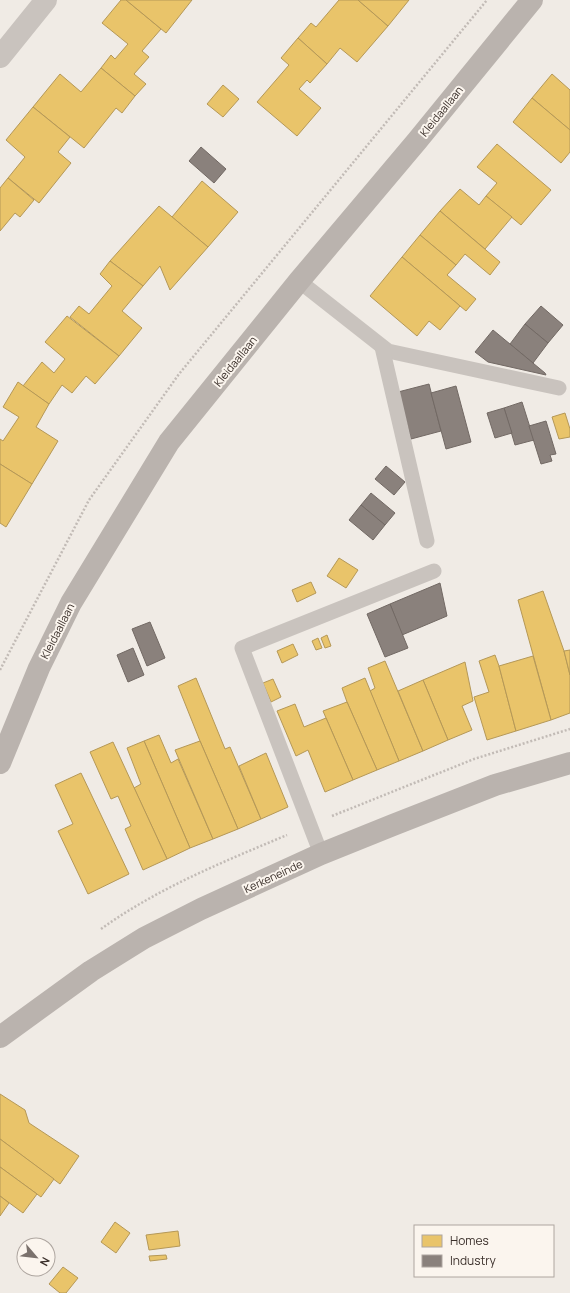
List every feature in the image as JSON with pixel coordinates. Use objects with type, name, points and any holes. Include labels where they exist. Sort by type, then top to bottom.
[{"type":"street","points":[[0,57],[46,0]]},
{"type":"street","name":"Kleidaallaan","points":[[0,763],[5,735],[71,603],[169,442],[299,281],[417,141],[532,0]]},
{"type":"street","name":"Kerkeneinde","points":[[0,1037],[90,971],[144,938],[201,909],[321,854],[495,785],[570,763]]},
{"type":"lane","points":[[299,281],[388,351],[559,388]]},
{"type":"lane","points":[[382,347],[427,542]]},
{"type":"lane","points":[[321,854],[242,648],[434,572]]},
{"type":"building: Homes","points":[[121,0],[126,0],[161,29],[142,51],[149,57],[134,74],[146,84],[135,96],[101,68],[111,55],[115,59],[128,44],[102,23]]},
{"type":"building: Homes","points":[[126,0],[192,0],[166,33]]},
{"type":"building: Homes","points":[[339,0],[358,0],[388,26],[357,62],[340,48],[327,64],[298,38],[311,23],[316,27]]},
{"type":"building: Homes","points":[[358,0],[409,0],[388,26]]},
{"type":"building: Homes","points":[[298,38],[327,64],[310,83],[307,80],[299,89],[321,108],[297,136],[257,102],[289,65],[281,58]]},
{"type":"building: Homes","points":[[101,68],[135,96],[122,113],[116,108],[84,148],[33,107],[60,74],[81,92]]},
{"type":"building: Homes","points":[[552,74],[570,90],[570,130],[532,98]]},
{"type":"building: Homes","points":[[223,85],[239,99],[223,117],[207,104]]},
{"type":"building: Homes","points":[[532,98],[570,130],[570,152],[561,163],[513,122]]},
{"type":"building: Homes","points":[[33,107],[70,137],[58,152],[71,163],[39,203],[8,178],[25,157],[6,140]]},
{"type":"building: Homes","points":[[497,144],[551,190],[521,225],[486,196],[497,183],[477,167]]},
{"type":"building: Homes","points":[[8,178],[34,200],[20,217],[15,213],[0,231],[0,188]]},
{"type":"building: Homes","points":[[202,181],[238,212],[208,247],[172,217]]},
{"type":"building: Homes","points":[[460,189],[479,205],[486,196],[512,217],[485,249],[440,211]]},
{"type":"building: Homes","points":[[159,206],[208,247],[170,290],[160,266],[143,286],[110,261]]},
{"type":"building: Homes","points":[[440,211],[500,262],[490,275],[465,254],[456,265],[420,235]]},
{"type":"building: Homes","points":[[420,235],[456,265],[447,275],[476,299],[466,311],[402,257]]},
{"type":"building: Homes","points":[[402,257],[460,306],[440,330],[429,321],[417,336],[370,296]]},
{"type":"building: Homes","points":[[110,261],[143,286],[122,311],[142,328],[119,356],[70,317],[79,306],[89,314],[112,286],[100,274]]},
{"type":"building: Homes","points":[[67,316],[119,356],[95,384],[86,376],[72,393],[62,385],[49,404],[23,386],[42,362],[54,373],[65,359],[45,342]]},
{"type":"building: Homes","points":[[18,382],[49,404],[36,427],[58,441],[32,484],[0,464],[0,439],[3,441],[19,417],[3,407]]},
{"type":"building: Homes","points":[[565,413],[570,429],[570,437],[559,439],[552,417]]},
{"type":"building: Homes","points":[[0,464],[32,484],[6,527],[0,523]]},
{"type":"building: Homes","points":[[339,558],[358,570],[346,588],[327,576]]},
{"type":"building: Homes","points":[[311,582],[316,593],[297,602],[292,590]]},
{"type":"building: Homes","points":[[543,591],[564,651],[570,675],[570,713],[551,720],[518,600]]},
{"type":"building: Homes","points":[[327,635],[331,646],[325,648],[321,638]]},
{"type":"building: Homes","points":[[318,638],[322,648],[316,650],[312,641]]},
{"type":"building: Homes","points":[[293,644],[298,655],[282,663],[277,651]]},
{"type":"building: Homes","points":[[570,650],[570,675],[564,651]]},
{"type":"building: Homes","points":[[495,655],[516,731],[487,740],[474,697],[489,692],[479,661]]},
{"type":"building: Homes","points":[[533,656],[551,720],[516,731],[499,666]]},
{"type":"building: Homes","points":[[385,661],[423,751],[399,761],[370,691],[375,688],[368,668]]},
{"type":"building: Homes","points":[[465,662],[473,701],[462,706],[472,730],[448,740],[423,680]]},
{"type":"building: Homes","points":[[196,678],[225,749],[230,747],[261,819],[238,829],[178,686]]},
{"type":"building: Homes","points":[[365,678],[399,761],[377,770],[342,688]]},
{"type":"building: Homes","points":[[273,679],[281,697],[271,702],[263,683]]},
{"type":"building: Homes","points":[[423,680],[448,740],[423,751],[398,691]]},
{"type":"building: Homes","points":[[347,702],[377,770],[353,780],[323,711]]},
{"type":"building: Homes","points":[[295,704],[304,727],[326,718],[353,780],[325,792],[308,750],[296,756],[277,711]]},
{"type":"building: Homes","points":[[159,735],[171,763],[178,759],[213,839],[190,848],[144,741]]},
{"type":"building: Homes","points":[[144,741],[190,848],[167,859],[134,788],[141,784],[127,748]]},
{"type":"building: Homes","points":[[200,741],[238,829],[213,839],[175,750]]},
{"type":"building: Homes","points":[[113,742],[167,859],[143,870],[125,829],[131,826],[118,796],[111,799],[90,752]]},
{"type":"building: Homes","points":[[266,753],[288,807],[261,819],[239,766]]},
{"type":"building: Homes","points":[[81,773],[129,874],[88,894],[58,831],[73,824],[55,785]]},
{"type":"building: Homes","points":[[0,1094],[25,1110],[29,1123],[79,1156],[60,1184],[0,1139]]},
{"type":"building: Homes","points":[[0,1139],[54,1179],[41,1197],[0,1167]]},
{"type":"building: Homes","points":[[0,1167],[37,1194],[23,1213],[0,1196]]},
{"type":"building: Homes","points":[[0,1196],[9,1203],[0,1216]]},
{"type":"building: Homes","points":[[115,1222],[130,1233],[116,1253],[101,1242]]},
{"type":"building: Homes","points":[[178,1231],[180,1246],[149,1250],[146,1235]]},
{"type":"building: Homes","points":[[166,1255],[167,1259],[150,1261],[149,1256]]},
{"type":"building: Homes","points":[[63,1267],[78,1278],[66,1293],[60,1293],[49,1284]]},
{"type":"building: Industry","points":[[201,147],[226,169],[214,183],[189,161]]},
{"type":"building: Industry","points":[[541,306],[563,325],[548,343],[525,324]]},
{"type":"building: Industry","points":[[525,324],[548,343],[533,363],[510,344]]},
{"type":"building: Industry","points":[[493,330],[546,375],[488,362],[475,352]]},
{"type":"building: Industry","points":[[429,384],[441,431],[411,439],[398,392]]},
{"type":"building: Industry","points":[[456,386],[471,442],[446,449],[431,393]]},
{"type":"building: Industry","points":[[522,402],[534,440],[515,445],[504,408]]},
{"type":"building: Industry","points":[[504,408],[512,433],[495,438],[487,413]]},
{"type":"building: Industry","points":[[546,421],[556,454],[550,455],[552,461],[541,464],[529,426]]},
{"type":"building: Industry","points":[[386,466],[405,482],[394,495],[375,479]]},
{"type":"building: Industry","points":[[371,493],[395,513],[385,525],[361,505]]},
{"type":"building: Industry","points":[[361,505],[385,525],[373,540],[349,520]]},
{"type":"building: Industry","points":[[440,583],[447,616],[402,635],[390,604]]},
{"type":"building: Industry","points":[[390,604],[408,648],[385,657],[367,614]]},
{"type":"building: Industry","points":[[150,622],[165,658],[147,666],[132,629]]},
{"type":"building: Industry","points":[[133,648],[144,675],[128,682],[117,655]]}]
